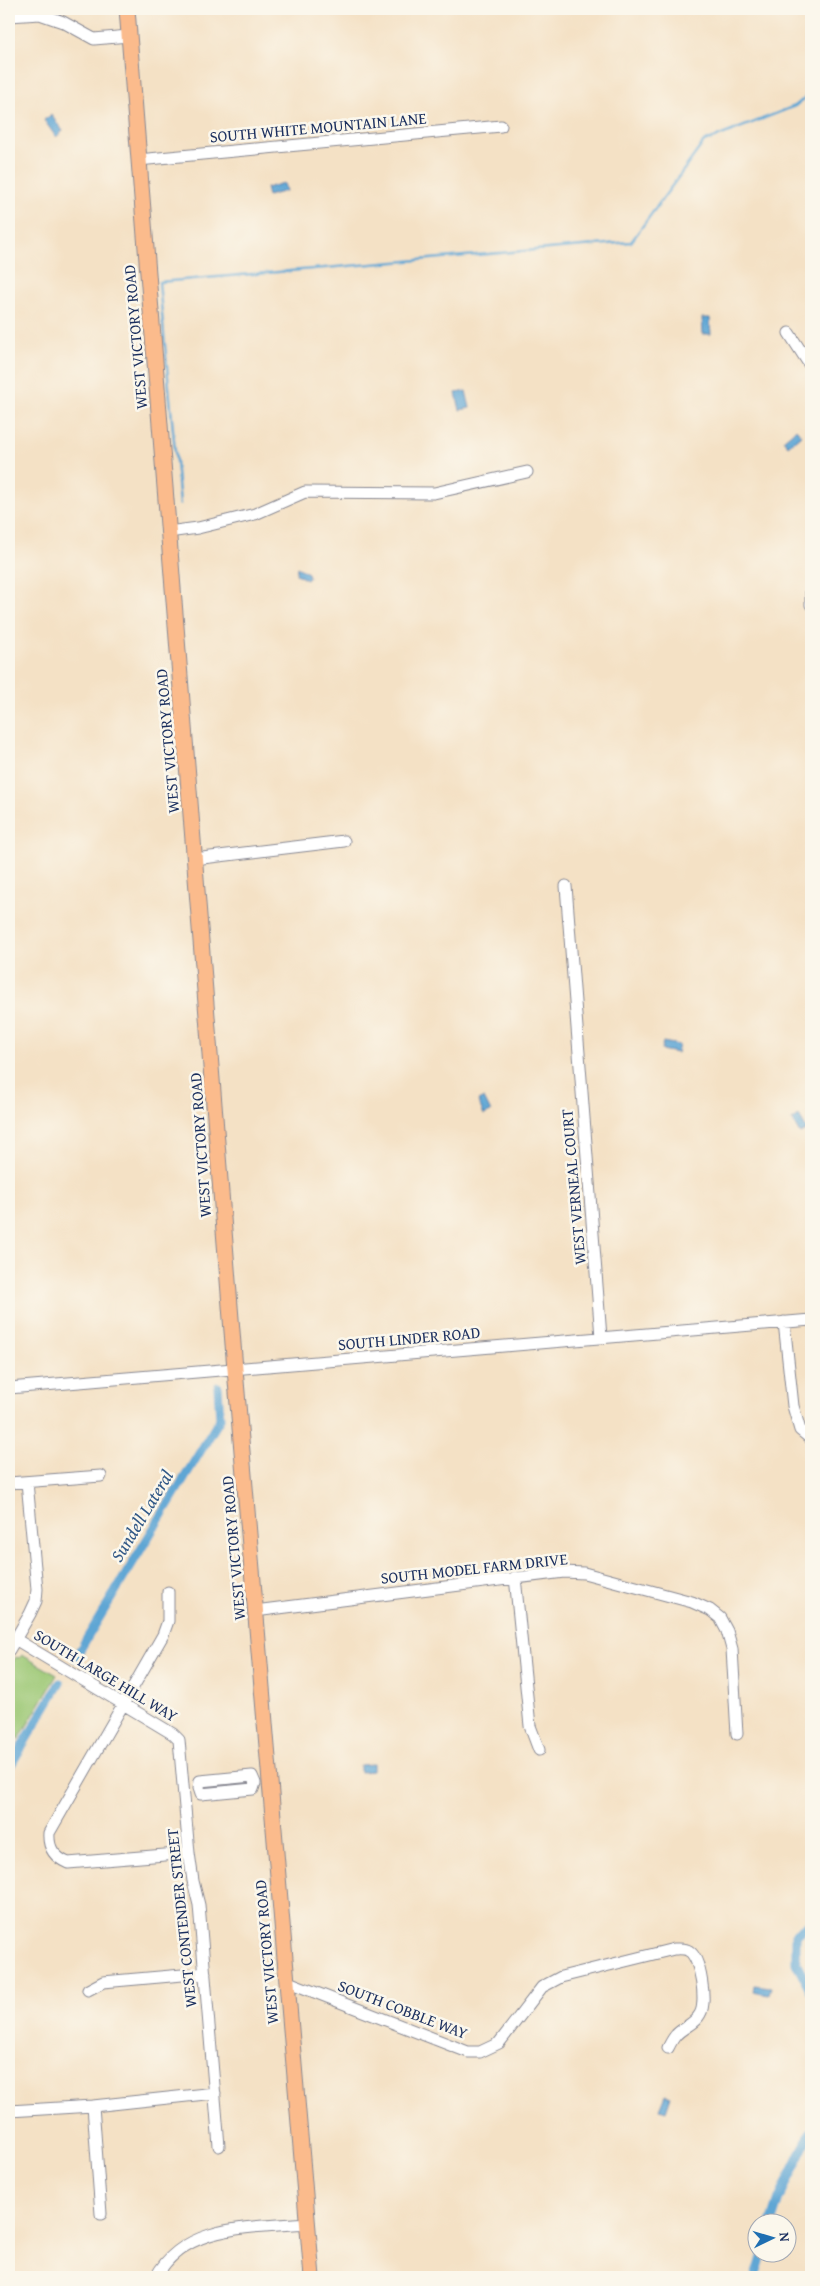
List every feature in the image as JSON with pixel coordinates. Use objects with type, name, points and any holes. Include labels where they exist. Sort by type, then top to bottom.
[{"type":"main road","name":"WEST VICTORY ROAD","points":[[127,9],[255,1611],[262,1782],[286,1981],[312,2277]]},
{"type":"street","points":[[9,16],[40,14],[63,22],[94,39],[129,36]]},
{"type":"street","name":"SOUTH WHITE MOUNTAIN LANE","points":[[138,160],[501,126]]},
{"type":"street","points":[[789,333],[811,367]]},
{"type":"street","points":[[168,532],[198,528],[255,514],[305,492],[434,494],[527,472]]},
{"type":"street","points":[[811,581],[811,605]]},
{"type":"street","points":[[194,859],[344,841]]},
{"type":"street","name":"WEST VERNEAL COURT","points":[[566,886],[601,1337]]},
{"type":"street","name":"SOUTH LINDER ROAD","points":[[9,1388],[811,1320]]},
{"type":"street","points":[[784,1322],[793,1406],[800,1430],[811,1440]]},
{"type":"street","points":[[9,1483],[101,1476]]},
{"type":"street","points":[[12,1645],[33,1607],[37,1589],[27,1482]]},
{"type":"street","name":"SOUTH MODEL FARM DRIVE","points":[[255,1611],[564,1572],[584,1573],[692,1602],[710,1610],[720,1618],[728,1631],[732,1649],[737,1734]]},
{"type":"street","points":[[515,1578],[530,1726],[539,1750]]},
{"type":"street","points":[[168,1592],[168,1621],[163,1635],[49,1833],[51,1850],[56,1856],[68,1862],[189,1853]]},
{"type":"street","name":"SOUTH LARGE HILL WAY","points":[[12,1645],[124,1704],[173,1734],[179,1740]]},
{"type":"street","name":"WEST CONTENDER STREET","points":[[179,1740],[189,1853],[199,1904],[219,2146]]},
{"type":"street","points":[[184,1789],[199,1788],[200,1781],[252,1776],[262,1782]]},
{"type":"street","name":"SOUTH COBBLE WAY","points":[[286,1981],[468,2052],[480,2052],[499,2043],[542,1987],[552,1981],[674,1949],[688,1949],[695,1955],[700,1966],[703,2005],[701,2013],[694,2022],[676,2035],[668,2048]]},
{"type":"street","points":[[88,1990],[103,1982],[205,1973]]},
{"type":"street","points":[[9,2111],[93,2106],[215,2093]]},
{"type":"street","points":[[93,2106],[101,2214]]},
{"type":"street","points":[[156,2277],[178,2251],[203,2236],[220,2231],[307,2223]]},
{"type":"green space","points":[[22,1655],[57,1675],[19,1739],[9,1732],[9,1668],[16,1657],[19,1658]]},
{"type":"water","points":[[51,115],[63,131],[56,137],[44,120]]},
{"type":"water","points":[[284,183],[286,191],[268,196],[266,188]]},
{"type":"water","points":[[702,318],[710,318],[711,334],[703,334]]},
{"type":"water","points":[[466,391],[470,408],[460,410],[456,393]]},
{"type":"water","points":[[796,429],[801,435],[788,446],[783,440]]},
{"type":"water","points":[[297,567],[308,573],[309,578],[307,580],[296,574]]},
{"type":"water","points":[[663,1042],[679,1045],[677,1053],[661,1050]]},
{"type":"water","points":[[484,1098],[491,1112],[484,1115],[478,1101]]},
{"type":"water","points":[[799,1116],[807,1130],[800,1134],[792,1120]]},
{"type":"water","points":[[373,1764],[373,1771],[360,1772],[360,1765]]},
{"type":"water","points":[[754,1985],[771,1987],[769,1995],[753,1992]]},
{"type":"water","points":[[666,2094],[671,2096],[666,2111],[660,2109]]},
{"type":"waterway","points":[[180,504],[159,282],[631,242],[704,142],[795,106],[811,93]]},
{"type":"waterway","name":"Sundell Lateral","points":[[75,1658],[220,1419],[218,1387]]},
{"type":"waterway","name":"Sundell Lateral","points":[[9,1768],[60,1683]]},
{"type":"waterway","points":[[811,1923],[796,1934],[796,1963],[811,1991]]},
{"type":"waterway","points":[[774,2214],[779,2199],[811,2132]]},
{"type":"waterway","points":[[755,2277],[759,2264]]}]
